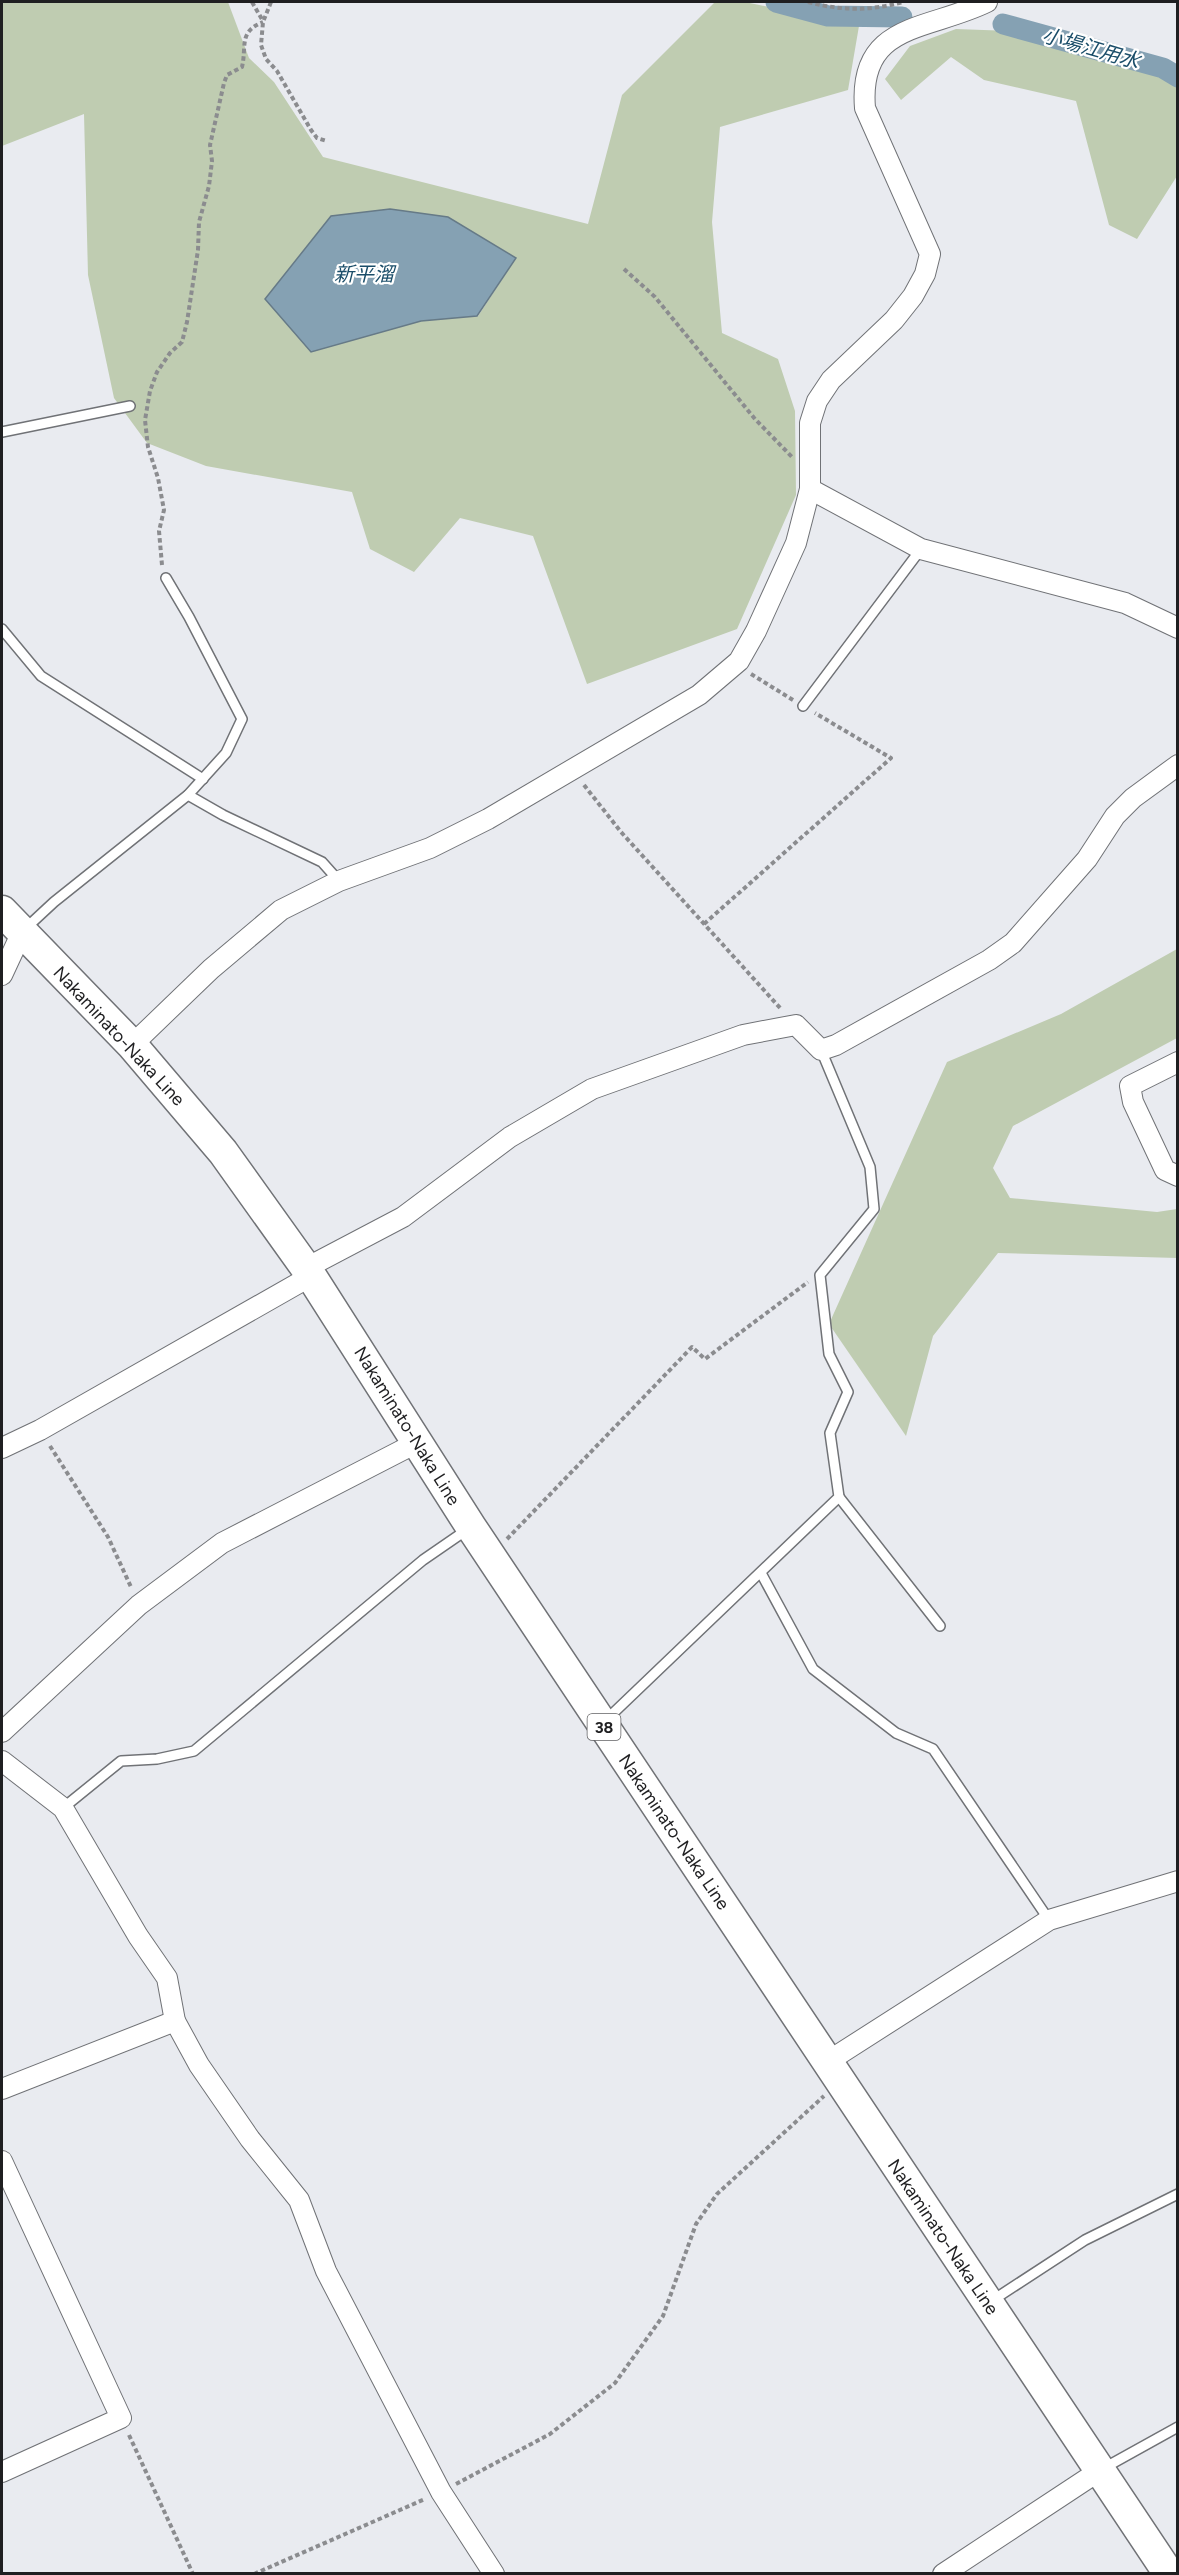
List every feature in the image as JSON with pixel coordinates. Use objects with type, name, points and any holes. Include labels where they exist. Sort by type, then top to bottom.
[{"type":"main road","name":"Nakaminato-Naka Line","points":[[12,921],[132,1045],[224,1152],[309,1272],[490,1557],[1169,2574]]},
{"type":"street","points":[[132,1045],[211,969],[281,910],[339,881],[430,848],[488,819],[699,695],[735,665],[756,631],[796,543],[810,489],[810,423],[817,401],[831,380],[894,320],[913,296],[925,274],[930,254],[865,108],[863,86],[868,67],[877,50],[892,37],[987,2]]},
{"type":"street","points":[[810,489],[921,549],[1125,603],[1178,628]]},
{"type":"street","points":[[2,1448],[40,1430],[404,1217],[510,1137],[592,1089],[743,1035],[796,1025],[820,1050],[836,1045],[1013,943],[1087,859],[1115,816],[1133,798],[1178,765]]},
{"type":"street","points":[[2,975],[12,921]]},
{"type":"street","points":[[1178,1062],[1130,1086],[1133,1102],[1165,1170],[1178,1176]]},
{"type":"street","points":[[2,1732],[138,1605],[222,1543],[418,1442]]},
{"type":"street","points":[[2,1761],[63,1808],[138,1936],[167,1978],[175,2021],[216,2092],[299,2200],[326,2271],[441,2492],[494,2574]]},
{"type":"street","points":[[834,2071],[1049,1920],[1082,1908],[1178,1881]]},
{"type":"street","points":[[2,2089],[175,2021]]},
{"type":"street","points":[[2,2161],[121,2418],[2,2472]]},
{"type":"street","points":[[943,2574],[1099,2471]]},
{"type":"lane","points":[[2,432],[130,406]]},
{"type":"lane","points":[[803,706],[921,549]]},
{"type":"lane","points":[[12,921],[54,902],[188,795],[226,753],[242,719],[166,578]]},
{"type":"lane","points":[[2,629],[41,676],[203,779]]},
{"type":"lane","points":[[188,795],[223,815],[322,862],[339,881]]},
{"type":"lane","points":[[820,1050],[870,1167],[874,1209],[820,1275],[829,1354],[848,1392],[830,1433],[839,1497],[940,1626]]},
{"type":"lane","points":[[602,1724],[839,1497]]},
{"type":"lane","points":[[63,1808],[121,1761],[157,1759],[194,1751],[423,1560],[471,1527]]},
{"type":"lane","points":[[761,1573],[813,1669],[896,1733],[933,1749],[1049,1920]]},
{"type":"lane","points":[[987,2303],[1086,2240],[1178,2194]]},
{"type":"lane","points":[[1099,2471],[1178,2427]]},
{"type":"path","points":[[252,2],[263,22]]},
{"type":"path","points":[[271,2],[263,22],[261,45],[266,59],[277,71],[317,138],[327,141]]},
{"type":"path","points":[[808,2],[832,8],[874,9],[903,2]]},
{"type":"path","points":[[166,578],[162,565],[159,531],[164,510],[158,478],[148,447],[145,420],[150,391],[157,372],[170,353],[182,342],[187,322],[200,222],[211,169],[210,145],[224,83],[227,75],[242,67],[245,38],[248,32],[263,22]]},
{"type":"path","points":[[624,269],[656,297],[755,420],[795,459]]},
{"type":"path","points":[[704,924],[891,758],[735,665]]},
{"type":"path","points":[[572,769],[621,832],[796,1025]]},
{"type":"path","points":[[490,1557],[575,1466],[692,1347],[705,1359],[825,1269]]},
{"type":"path","points":[[40,1430],[108,1537],[138,1605]]},
{"type":"path","points":[[254,2574],[441,2492],[550,2434],[615,2384],[663,2316],[696,2224],[717,2194],[834,2071]]},
{"type":"path","points":[[121,2418],[193,2574]]},
{"type":"green space","points":[[2,2],[228,2],[249,58],[274,82],[323,157],[588,224],[622,95],[715,2],[745,2],[859,26],[848,90],[720,127],[712,222],[722,333],[778,359],[795,411],[796,495],[737,629],[587,684],[533,536],[460,518],[414,572],[370,549],[352,492],[206,466],[147,443],[114,398],[88,275],[84,114],[2,146]],"holes":[[[516,258],[478,316],[421,321]]]},
{"type":"green space","points":[[956,29],[1011,31],[1155,74],[1177,87],[1177,176],[1137,239],[1109,225],[1076,101],[984,80],[951,57],[901,100],[885,79],[910,46]]},
{"type":"green space","points":[[1177,949],[1177,1038],[1013,1126],[993,1168],[1010,1198],[1157,1212],[1177,1209],[1177,1258],[998,1253],[933,1336],[906,1436],[829,1324],[947,1062],[1061,1014]]},
{"type":"water","name":"新平溜","points":[[390,209],[448,217],[516,258],[477,316],[421,321],[311,352],[265,299],[331,216]]},
{"type":"waterway","name":"小場江用水","points":[[776,2],[828,16],[902,17]]},
{"type":"waterway","name":"小場江用水","points":[[1003,24],[1163,68],[1178,77]]}]
